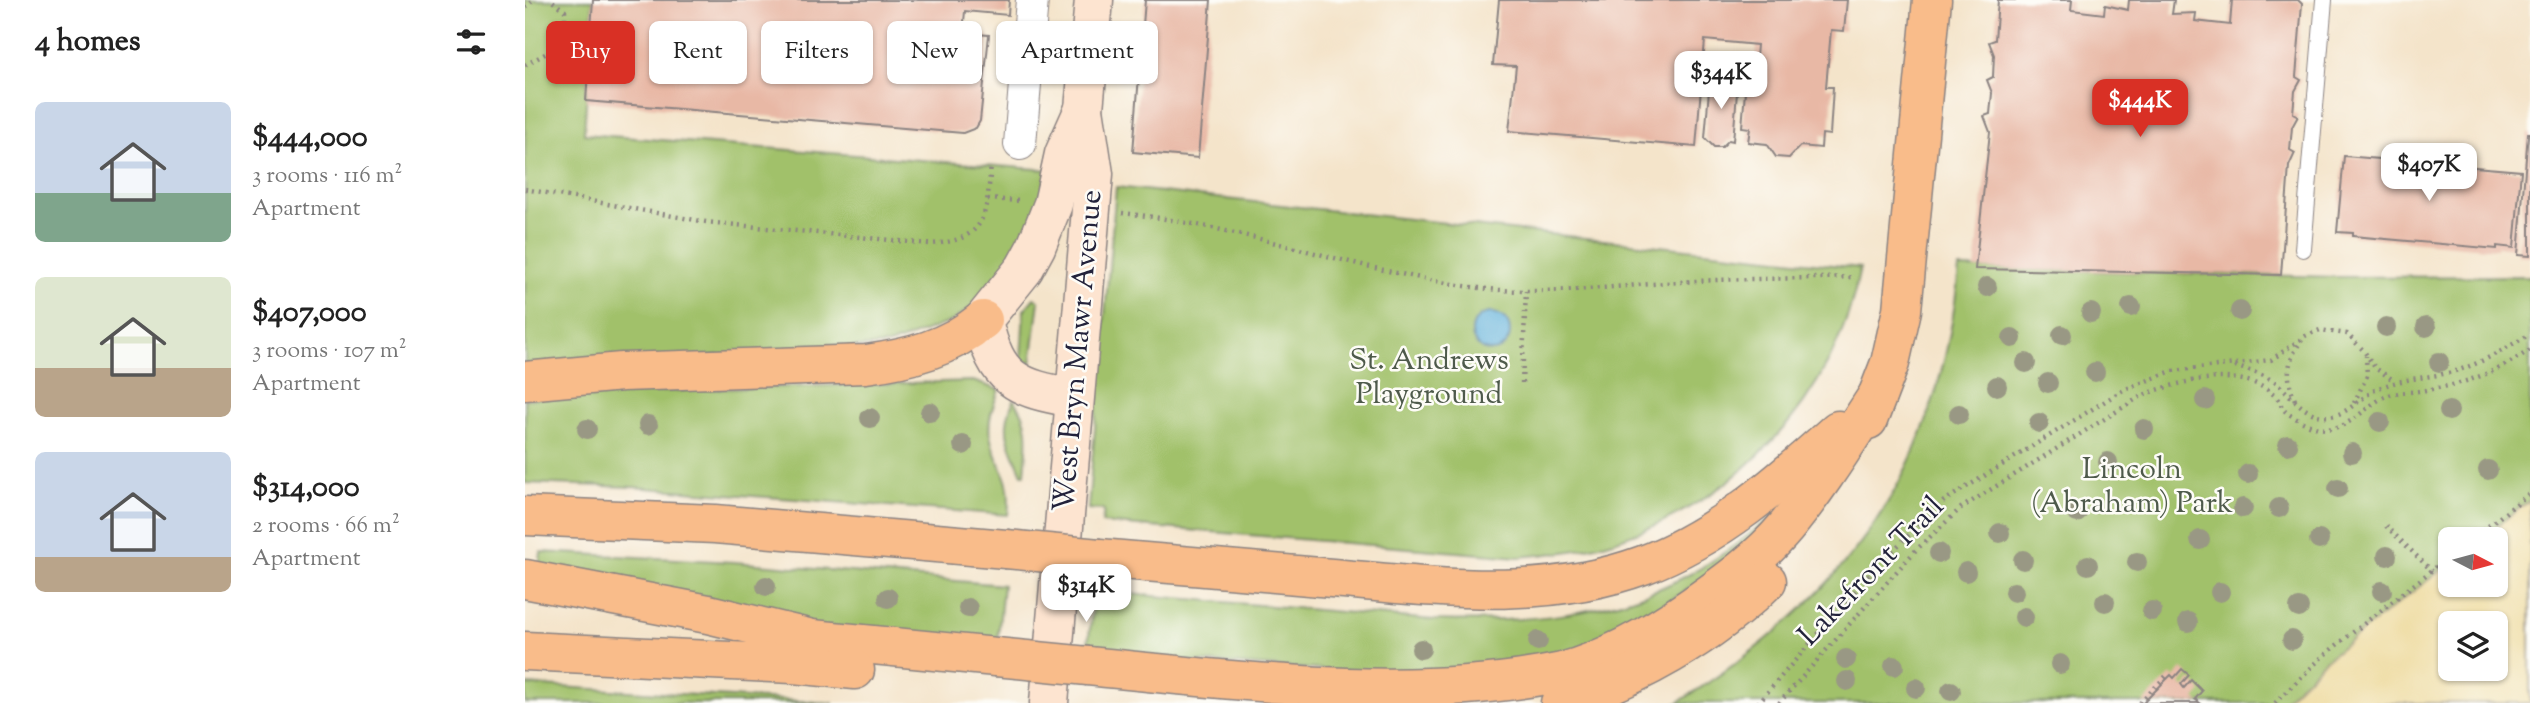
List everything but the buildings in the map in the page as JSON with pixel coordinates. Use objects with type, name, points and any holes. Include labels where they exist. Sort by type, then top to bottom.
[{"type":"highway","points":[[1560,703],[1595,692],[1643,669],[1717,624],[1799,549],[1845,488],[1890,363],[1902,310],[1932,0]]},
{"type":"highway","points":[[525,381],[622,372],[866,364],[942,346],[964,336],[983,320]]},
{"type":"highway","points":[[525,516],[715,524],[1445,588],[1523,589],[1591,580],[1643,565],[1695,541],[1742,511],[1877,396]]},
{"type":"highway","points":[[525,651],[793,664],[995,670],[1087,679],[1351,691],[1428,692],[1490,687],[1563,671],[1635,641],[1677,617],[1737,576],[1785,529],[1877,396]]},
{"type":"highway","points":[[525,579],[708,614],[812,639],[995,670]]},
{"type":"highway","points":[[1087,679],[1218,703]]},
{"type":"main road","name":"West Bryn Mawr Avenue","points":[[1049,703],[1094,174],[1084,109],[1094,0]]},
{"type":"main road","points":[[1074,398],[1039,392],[1009,377],[995,362],[983,320],[1024,269],[1037,247],[1057,191],[1064,154],[1084,109]]},
{"type":"street","points":[[1020,144],[1032,0]]},
{"type":"lane","points":[[2303,249],[2323,0]]},
{"type":"path","points":[[525,7],[534,0]]},
{"type":"path","points":[[525,65],[565,43],[565,11],[551,0]]},
{"type":"path","points":[[1724,79],[1725,69]]},
{"type":"path","points":[[525,189],[706,222],[930,244],[957,241],[981,223],[987,210],[991,165]]},
{"type":"path","points":[[1119,213],[1215,226],[1428,281],[1526,291],[1725,279],[1854,276]]},
{"type":"path","points":[[1522,383],[1526,291]]},
{"type":"path","name":"Lakefront Trail","points":[[1758,703],[1916,526],[1972,481],[2066,428],[2123,390],[2143,381],[2191,368],[2234,366],[2271,360],[2320,330],[2347,334],[2364,351],[2375,369],[2395,381]]},
{"type":"path","name":"Lakefront Trail","points":[[2234,366],[2276,383],[2297,404],[2323,416],[2342,413],[2377,389],[2395,381],[2419,379],[2477,364],[2530,334]]},
{"type":"path","points":[[2297,404],[2288,385],[2287,369],[2291,356],[2305,337]]},
{"type":"path","name":"Lakefront Trail","points":[[1779,703],[1915,551],[1961,508],[2143,395],[2208,378],[2229,379],[2253,383],[2276,397],[2285,411],[2305,423],[2320,428],[2338,427],[2354,422],[2386,396],[2468,382],[2490,374],[2530,350]]},
{"type":"path","points":[[2351,407],[2367,376],[2364,351]]},
{"type":"path","points":[[2487,527],[2530,493]]},
{"type":"path","points":[[2386,526],[2432,571]]},
{"type":"path","points":[[2275,703],[2323,656],[2438,566]]},
{"type":"path","points":[[2140,703],[2169,673]]},
{"type":"green space","points":[[525,0],[593,0],[592,21],[546,21],[546,84],[587,84],[584,134],[1049,170],[1034,225],[979,302],[952,321],[889,345],[525,367]]},
{"type":"green space","name":"St. Andrews Playground","points":[[1116,187],[1860,268],[1847,316],[1828,362],[1803,403],[1773,441],[1737,474],[1697,502],[1654,525],[1607,543],[1574,551],[1518,557],[1102,523],[1104,510],[1088,509]]},
{"type":"green space","name":"Lincoln (Abraham) Park","points":[[1959,268],[2337,277],[2530,276],[2530,703],[1677,703],[1737,662],[1791,619],[1836,572],[1875,522],[1907,468],[1931,407],[1948,341]]},
{"type":"green space","points":[[1034,298],[1039,301],[1031,364],[1021,359],[1024,310]]},
{"type":"green space","points":[[973,381],[999,390],[991,412],[989,429],[1006,480],[1008,515],[631,487],[525,483],[525,399],[690,390]]},
{"type":"green space","points":[[1014,400],[1026,426],[1025,474],[1022,474],[1008,438],[1007,421]]},
{"type":"green space","points":[[1779,511],[1741,556],[1598,646],[1470,679],[1089,655],[1091,644],[1088,643],[1095,591],[1434,620],[1534,618],[1599,608],[1661,588],[1715,559]]},
{"type":"green space","points":[[541,552],[734,562],[1003,585],[997,648],[845,634],[539,571]]},
{"type":"green space","points":[[525,685],[834,703],[525,703]]},
{"type":"sand","points":[[2530,500],[2530,703],[2282,703],[2325,660],[2438,572],[2438,597],[2508,597],[2508,527],[2495,527]]},
{"type":"water","points":[[1491,313],[1504,319],[1510,332],[1504,345],[1491,351],[1478,345],[1472,332],[1478,319]]}]
